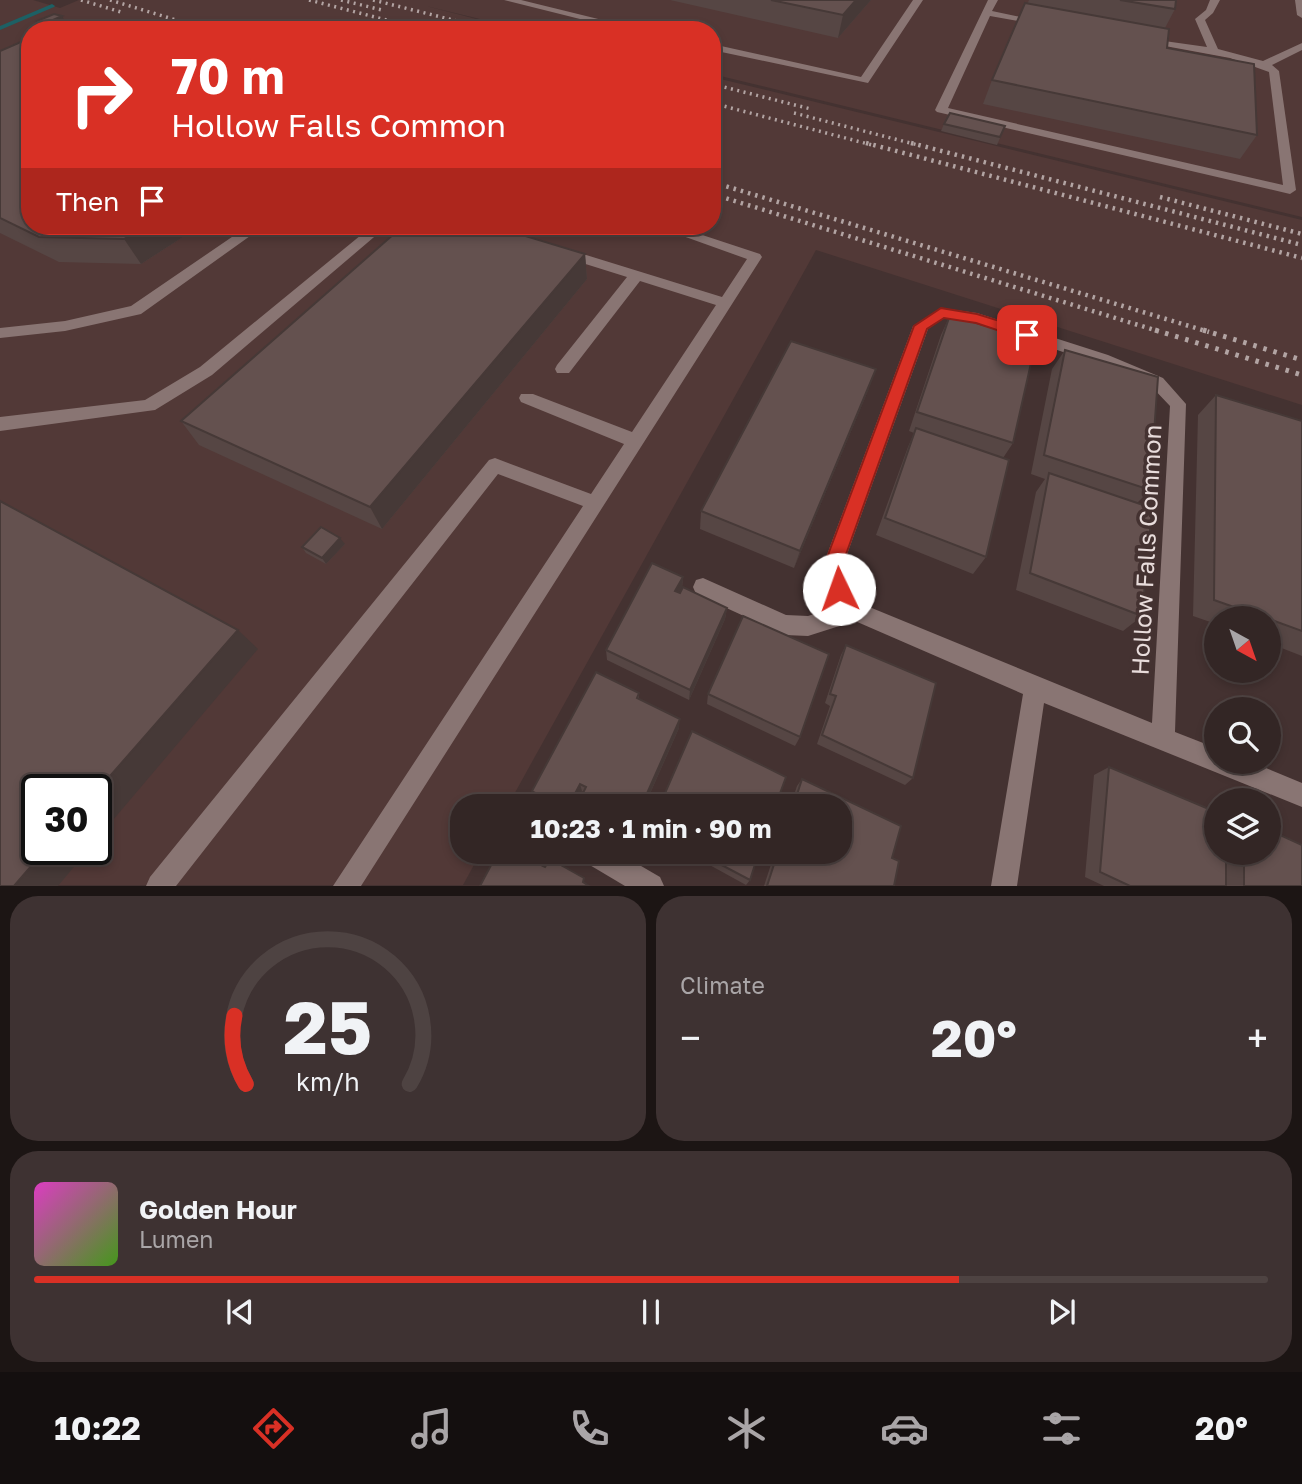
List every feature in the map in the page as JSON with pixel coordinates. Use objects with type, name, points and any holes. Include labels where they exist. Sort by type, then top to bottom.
[{"type":"street","points":[[509,0],[599,21]]},
{"type":"street","points":[[721,49],[864,81],[918,0]]},
{"type":"street","points":[[993,0],[941,110],[1290,190],[1274,71],[1264,65],[1215,53],[1135,39]]},
{"type":"street","points":[[1214,0],[1214,5],[1200,19],[1200,23],[1214,46],[1215,53]]},
{"type":"street","points":[[1300,0],[1302,15]]},
{"type":"street","points":[[987,13],[1054,25]]},
{"type":"street","points":[[1264,65],[1302,46]]},
{"type":"street","points":[[0,333],[65,326],[136,310],[244,235]]},
{"type":"street","points":[[0,424],[149,406],[206,371],[369,235]]},
{"type":"street","points":[[346,886],[755,257],[689,235]]},
{"type":"street","points":[[557,251],[725,303]]},
{"type":"street","points":[[563,369],[636,276]]},
{"type":"street","name":"Hollow Falls Common","points":[[855,611],[839,589],[835,560],[921,326],[941,313],[977,318],[1102,359],[1157,382],[1178,404],[1163,739]]},
{"type":"street","points":[[527,398],[635,441]]},
{"type":"street","points":[[159,886],[495,465],[595,503]]},
{"type":"street","points":[[703,587],[785,625],[808,626],[855,611],[1035,688],[1204,755]]},
{"type":"street","points":[[1004,886],[1035,688]]},
{"type":"street","points":[[1251,774],[1302,794]]},
{"type":"street","points":[[613,864],[651,886]]},
{"type":"shaded area","points":[[0,0],[33,0],[60,8],[79,0],[1302,0],[1302,217],[721,76],[721,21],[488,21],[426,6],[484,21],[21,21],[21,235],[721,235],[721,79],[1302,220],[1302,405],[816,250],[514,794],[450,794],[450,864],[474,864],[463,885],[0,885]]},
{"type":"building","points":[[771,0],[856,0],[843,15]]},
{"type":"building","points":[[1120,0],[1176,0],[1175,9]]},
{"type":"building","points":[[1025,3],[1169,29],[1167,48],[1254,64],[1257,135],[992,80]]},
{"type":"building","points":[[54,14],[62,16],[51,21],[37,21]]},
{"type":"building","points":[[21,42],[21,228],[0,218],[0,51]]},
{"type":"building","points":[[950,113],[1005,126],[1000,137],[944,124]]},
{"type":"building","points":[[35,235],[131,235],[124,239]]},
{"type":"building","points":[[393,235],[522,235],[585,254],[370,507],[181,421]]},
{"type":"building","points":[[950,315],[1036,341],[1013,443],[917,412]]},
{"type":"building","points":[[791,341],[876,369],[800,551],[701,511]]},
{"type":"building","points":[[1065,350],[1158,377],[1150,490],[1044,455]]},
{"type":"building","points":[[1216,395],[1302,421],[1302,631],[1281,623],[1281,606],[1231,606],[1214,600]]},
{"type":"building","points":[[916,428],[1009,460],[986,557],[885,518]]},
{"type":"building","points":[[1049,473],[1152,508],[1142,616],[1030,573]]},
{"type":"building","points":[[0,501],[238,630],[112,774],[21,774],[21,865],[32,865],[14,886],[0,886]]},
{"type":"building","points":[[321,527],[340,538],[322,558],[302,547]]},
{"type":"building","points":[[652,563],[683,577],[675,591],[680,593],[683,587],[727,608],[690,690],[606,650]]},
{"type":"building","points":[[743,616],[829,654],[800,737],[708,694]]},
{"type":"building","points":[[846,645],[936,683],[913,778],[822,735],[836,696],[830,694]]},
{"type":"building","points":[[596,672],[639,693],[637,698],[680,719],[647,794],[582,794],[586,787],[580,784],[575,794],[537,794],[532,791]]},
{"type":"building","points":[[692,731],[786,777],[780,794],[665,794]]},
{"type":"building","points":[[1109,767],[1204,807],[1204,865],[1226,865],[1226,886],[1130,886],[1100,872]]},
{"type":"building","points":[[802,779],[834,794],[797,794]]},
{"type":"building","points":[[852,803],[901,826],[892,858],[899,861],[894,886],[767,886],[774,864],[852,864]]},
{"type":"building","points":[[1281,835],[1302,845],[1302,886],[1244,886],[1244,865],[1281,865]]},
{"type":"building","points":[[492,864],[539,864],[545,867],[547,864],[559,864],[584,878],[583,882],[589,886],[480,886]]},
{"type":"building","points":[[720,864],[755,864],[750,880]]},
{"type":"waterway","points":[[0,28],[52,6]]},
{"type":"railway","points":[[81,0],[121,12]]},
{"type":"railway","points":[[110,0],[179,21]]},
{"type":"railway","points":[[309,0],[390,21]]},
{"type":"railway","points":[[341,0],[382,10]]},
{"type":"railway","points":[[373,0],[457,21]]},
{"type":"railway","points":[[721,86],[811,109]]},
{"type":"railway","points":[[721,105],[872,145]]},
{"type":"railway","points":[[794,113],[918,145]]},
{"type":"railway","points":[[866,143],[1302,258]]},
{"type":"railway","points":[[911,143],[1302,245]]},
{"type":"railway","points":[[721,185],[1209,332]]},
{"type":"railway","points":[[721,197],[1161,332]]},
{"type":"railway","points":[[1160,197],[1302,234]]},
{"type":"railway","points":[[1155,330],[1302,375]]},
{"type":"railway","points":[[1203,330],[1302,360]]},
{"type":"route","points":[[839,589],[835,560],[921,326],[941,313],[977,318],[1027,335]]}]
